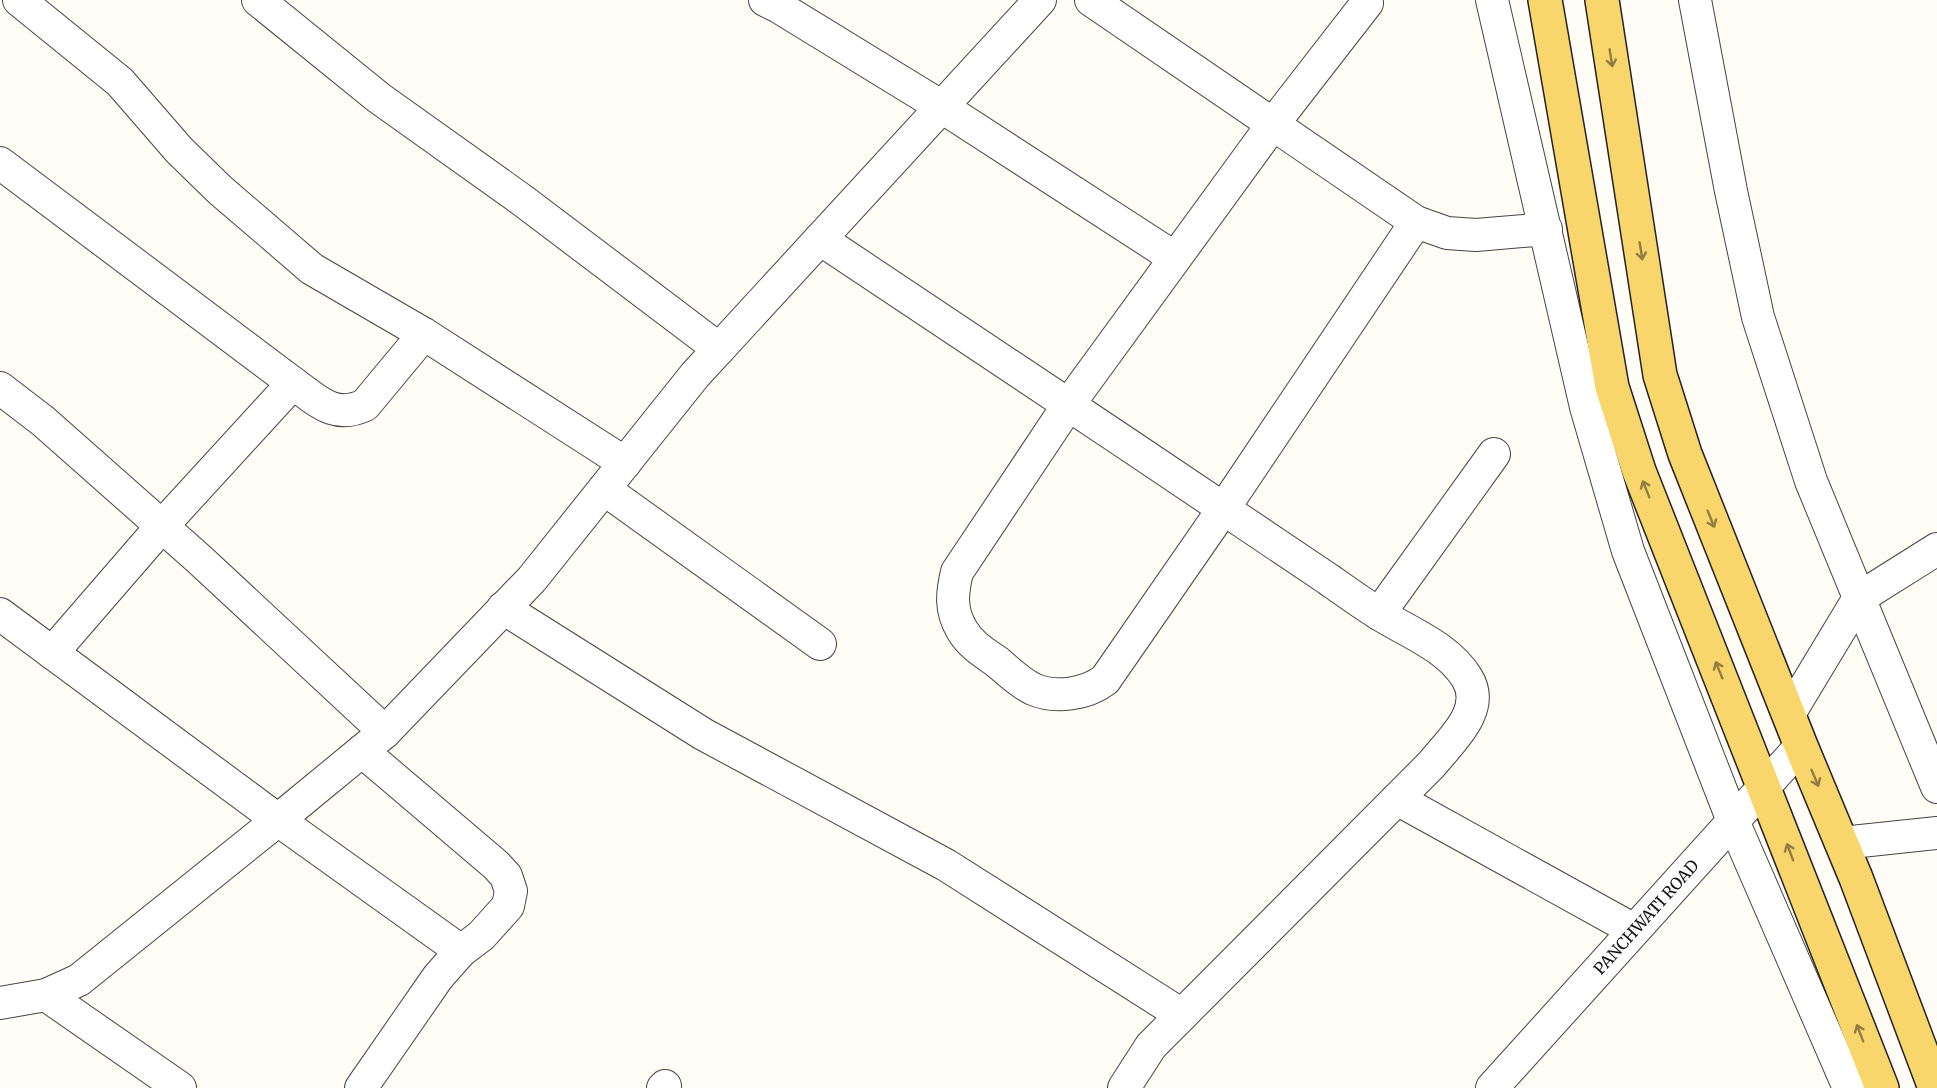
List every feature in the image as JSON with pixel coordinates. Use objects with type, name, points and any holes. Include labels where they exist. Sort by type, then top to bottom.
[{"type":"main road","points":[[1545,0],[1612,387],[1639,471],[1882,1088]]},
{"type":"main road","points":[[1602,0],[1660,375],[1685,454],[1842,843],[1935,1088]]},
{"type":"street","points":[[19,0],[120,82],[179,150],[220,190],[312,269],[424,334],[625,463]]},
{"type":"street","points":[[258,0],[379,98],[522,200],[719,349]]},
{"type":"street","points":[[765,0],[942,107],[1175,258]]},
{"type":"street","points":[[0,1003],[46,995],[79,980],[374,741],[532,579],[695,375],[1040,0]]},
{"type":"street","points":[[1091,0],[1416,222],[1447,233],[1476,236],[1545,229]]},
{"type":"street","points":[[1492,0],[1586,406],[1628,551],[1733,820],[1850,1088]]},
{"type":"street","points":[[1695,0],[1731,191],[1758,317],[1810,481],[1937,787]]},
{"type":"street","points":[[1367,3],[1273,124],[1069,404],[957,572],[951,597],[961,630],[974,646],[1034,689],[1053,693],[1074,693],[1092,689],[1105,680],[1224,508],[1416,222]]},
{"type":"street","points":[[0,163],[325,406],[344,412],[365,405],[424,334]]},
{"type":"street","points":[[820,239],[1379,614],[1443,653],[1456,664],[1468,680],[1473,707],[1466,721],[1432,764],[1151,1046],[1124,1088]]},
{"type":"street","points":[[52,653],[162,526],[293,383]]},
{"type":"street","points":[[0,388],[43,421],[162,526],[506,876],[511,891],[508,906],[481,936],[461,951],[438,977],[361,1088]]},
{"type":"street","points":[[1379,614],[1494,454]]},
{"type":"street","points":[[604,489],[820,645]]},
{"type":"street","points":[[1788,714],[1859,598],[1931,552]]},
{"type":"street","points":[[503,608],[703,734],[946,866],[1182,1015]]},
{"type":"street","points":[[0,614],[278,820],[461,951]]},
{"type":"street","name":"PANCHWATI ROAD","points":[[1492,1088],[1801,746]]},
{"type":"street","points":[[1397,799],[1634,930]]},
{"type":"street","points":[[1842,843],[1937,833]]},
{"type":"street","points":[[46,995],[180,1088]]}]
